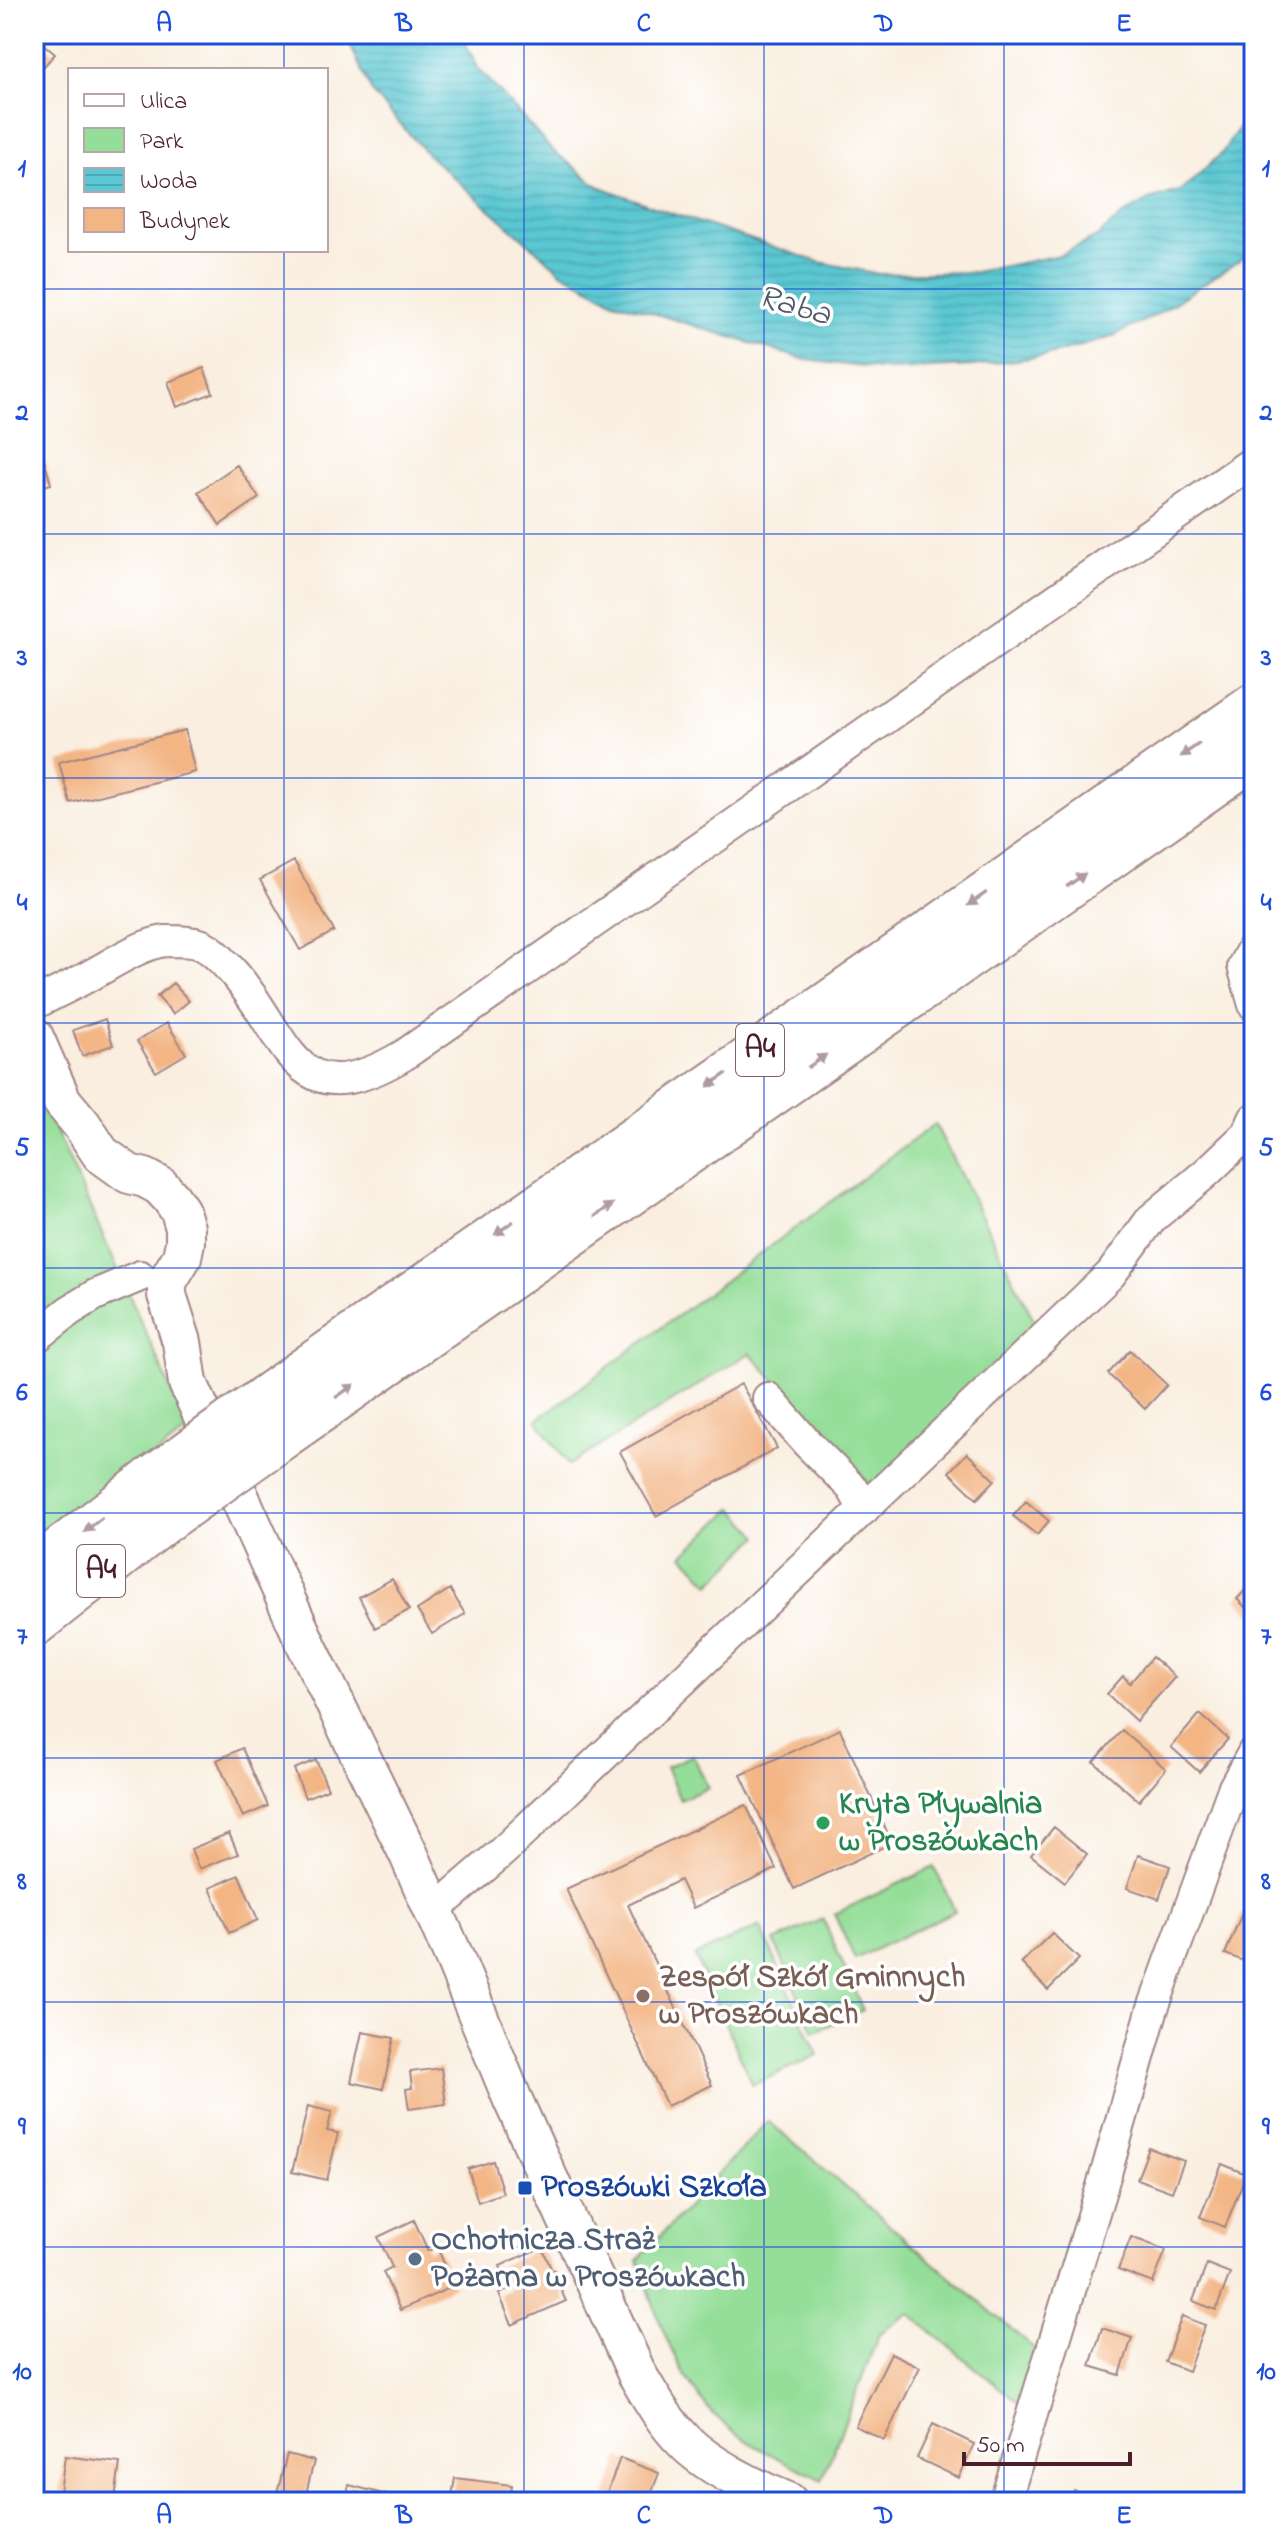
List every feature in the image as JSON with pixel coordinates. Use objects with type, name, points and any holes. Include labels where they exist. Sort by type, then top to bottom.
[{"type":"highway","name":"A4","points":[[34,1570],[152,1479],[266,1397],[1254,706]]},
{"type":"highway","name":"A4","points":[[34,1624],[167,1519],[282,1437],[1254,756]]},
{"type":"main road","points":[[34,1037],[62,1101],[101,1154],[129,1174],[160,1186],[180,1211],[185,1242],[182,1257],[167,1282],[167,1295],[182,1342],[188,1383],[263,1551],[404,1843],[564,2216],[637,2374],[654,2404],[686,2443],[705,2458],[788,2502]]},
{"type":"street","points":[[34,1004],[132,953],[164,941],[201,944],[217,955],[237,976],[286,1051],[303,1069],[324,1078],[345,1078],[378,1070],[417,1046],[1254,461]]},
{"type":"street","points":[[1254,945],[1243,966],[1254,1005]]},
{"type":"street","points":[[432,1908],[451,1896],[502,1852],[1111,1274],[1151,1219],[1248,1133],[1254,1119]]},
{"type":"street","points":[[34,1339],[95,1295],[140,1276]]},
{"type":"street","points":[[768,1398],[852,1488],[872,1502]]},
{"type":"street","points":[[1005,2502],[1107,2170],[1152,2011],[1233,1789],[1254,1751]]},
{"type":"green space","points":[[34,1081],[189,1430],[34,1547]]},
{"type":"green space","points":[[935,1124],[1040,1332],[876,1492],[750,1353],[569,1465],[537,1420]]},
{"type":"green space","points":[[733,1508],[759,1536],[710,1584],[683,1555]]},
{"type":"green space","points":[[693,1755],[708,1788],[680,1800],[666,1767]]},
{"type":"green space","points":[[934,1867],[955,1911],[855,1959],[834,1914]]},
{"type":"green space","points":[[823,1919],[863,2010],[814,2032],[774,1941]]},
{"type":"green space","points":[[760,1926],[818,2055],[753,2085],[695,1956]]},
{"type":"green space","points":[[768,2121],[1037,2351],[1022,2406],[909,2313],[879,2334],[822,2480],[741,2437],[702,2401],[675,2358],[638,2260]]},
{"type":"water","name":"Raba","points":[[345,34],[461,34],[478,68],[550,148],[598,186],[819,262],[879,274],[975,272],[1060,255],[1097,237],[1120,217],[1149,200],[1182,190],[1222,153],[1254,105],[1254,248],[1156,315],[1109,338],[1045,356],[972,366],[889,370],[806,360],[614,301],[561,272],[427,154],[372,92]]},
{"type":"building","points":[[34,36],[55,54],[34,77]]},
{"type":"building","points":[[204,368],[213,393],[177,407],[168,382]]},
{"type":"building","points":[[39,442],[51,484],[34,489],[34,444]]},
{"type":"building","points":[[237,465],[259,498],[220,525],[198,492]]},
{"type":"building","points":[[185,730],[195,772],[70,803],[59,762]]},
{"type":"building","points":[[294,861],[334,931],[300,950],[260,880]]},
{"type":"building","points":[[173,983],[189,1001],[173,1014],[157,996]]},
{"type":"building","points":[[105,1019],[113,1045],[82,1056],[73,1030]]},
{"type":"building","points":[[167,1023],[186,1054],[156,1072],[137,1041]]},
{"type":"building","points":[[1130,1350],[1167,1385],[1145,1409],[1108,1374]]},
{"type":"building","points":[[741,1384],[777,1448],[656,1516],[620,1452]]},
{"type":"building","points":[[967,1453],[995,1480],[977,1499],[949,1472]]},
{"type":"building","points":[[1026,1501],[1049,1521],[1037,1535],[1013,1516]]},
{"type":"building","points":[[392,1579],[409,1610],[375,1628],[359,1597]]},
{"type":"building","points":[[1254,1581],[1254,1616],[1237,1599]]},
{"type":"building","points":[[450,1589],[465,1614],[432,1634],[417,1610]]},
{"type":"building","points":[[1152,1657],[1175,1677],[1136,1721],[1107,1694],[1123,1676],[1130,1683]]},
{"type":"building","points":[[1200,1714],[1228,1739],[1199,1772],[1171,1747]]},
{"type":"building","name":"Kryta Pływalnia w Proszówkach","points":[[840,1729],[892,1843],[794,1889],[741,1775]]},
{"type":"building","points":[[1122,1730],[1166,1769],[1139,1801],[1094,1762]]},
{"type":"building","points":[[242,1748],[268,1806],[243,1817],[217,1760]]},
{"type":"building","points":[[316,1760],[328,1789],[305,1798],[294,1769]]},
{"type":"building","name":"Zespół Szkół Gminnych w Proszówkach","points":[[746,1805],[776,1869],[693,1908],[680,1880],[628,1905],[712,2085],[667,2106],[566,1889]]},
{"type":"building","points":[[1054,1827],[1087,1854],[1065,1882],[1031,1855]]},
{"type":"building","points":[[229,1833],[238,1854],[199,1869],[191,1849]]},
{"type":"building","points":[[1138,1855],[1170,1866],[1159,1899],[1127,1888]]},
{"type":"building","points":[[239,1875],[258,1920],[229,1933],[210,1888]]},
{"type":"building","points":[[1242,1913],[1254,1918],[1254,1965],[1225,1954]]},
{"type":"building","points":[[1052,1933],[1079,1959],[1048,1990],[1021,1963]]},
{"type":"building","points":[[362,2032],[394,2038],[383,2089],[351,2082]]},
{"type":"building","points":[[441,2068],[446,2104],[409,2109],[406,2089],[412,2088],[410,2072]]},
{"type":"building","points":[[308,2106],[332,2112],[327,2131],[338,2133],[327,2180],[292,2172]]},
{"type":"building","points":[[1149,2148],[1184,2161],[1172,2192],[1137,2179]]},
{"type":"building","points":[[493,2161],[503,2193],[478,2202],[468,2169]]},
{"type":"building","points":[[1222,2164],[1246,2174],[1225,2227],[1200,2217]]},
{"type":"building","name":"Ochotnicza Straż Pożarna w Proszówkach","points":[[414,2220],[428,2251],[437,2247],[454,2286],[400,2310],[383,2272],[392,2267],[378,2237]]},
{"type":"building","points":[[1131,2237],[1166,2250],[1153,2283],[1118,2270]]},
{"type":"building","points":[[542,2247],[566,2301],[512,2325],[499,2294],[510,2289],[500,2266]]},
{"type":"building","points":[[1207,2264],[1230,2273],[1216,2310],[1193,2301]]},
{"type":"building","points":[[1182,2316],[1205,2325],[1188,2371],[1165,2362]]},
{"type":"building","points":[[1102,2328],[1132,2338],[1120,2375],[1090,2366]]},
{"type":"building","points":[[891,2353],[920,2367],[884,2440],[855,2426]]},
{"type":"building","points":[[933,2424],[974,2444],[959,2478],[917,2458]]},
{"type":"building","points":[[287,2454],[314,2461],[304,2502],[275,2501]]},
{"type":"building","points":[[65,2456],[120,2463],[115,2499],[60,2492]]},
{"type":"building","points":[[620,2458],[659,2473],[648,2502],[621,2502],[606,2496]]},
{"type":"building","points":[[455,2478],[512,2485],[510,2502],[451,2502]]},
{"type":"building","points":[[349,2485],[391,2496],[390,2502],[345,2502]]},
{"type":"building","points":[[1074,2491],[1104,2502],[1069,2502]]},
{"type":"place","name":"Kryta Pływalnia w Proszówkach","points":[[823,1823]]},
{"type":"place","name":"Zespół Szkół Gminnych w Proszówkach","points":[[643,1996]]},
{"type":"place","name":"Proszówki Szkoła","points":[[525,2188]]},
{"type":"place","name":"Ochotnicza Straż Pożarna w Proszówkach","points":[[415,2259]]}]
